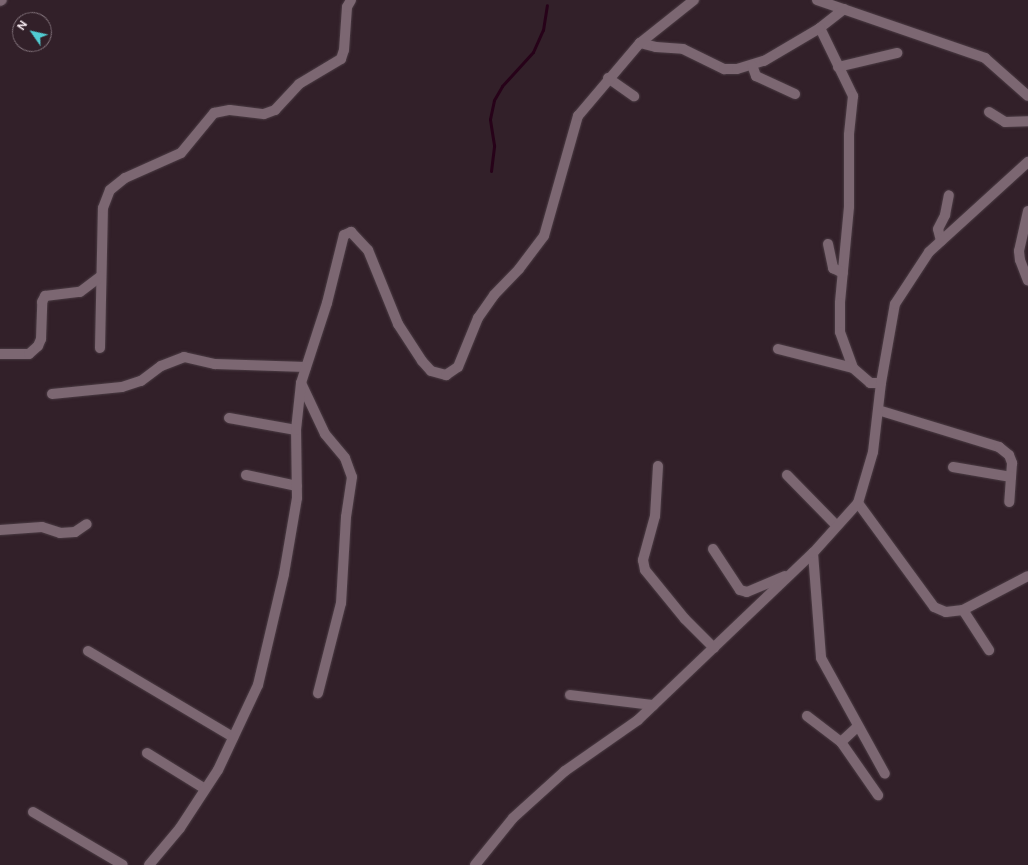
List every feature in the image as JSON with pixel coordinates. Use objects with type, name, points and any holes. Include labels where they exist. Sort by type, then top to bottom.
[{"type":"street","points":[[100,348],[103,208],[110,190],[125,178],[181,152],[214,113],[230,110],[264,114],[275,110],[299,84],[341,59],[344,50],[347,7],[351,0]]},
{"type":"street","points":[[149,865],[180,828],[218,770],[258,685],[284,574],[297,486],[296,430],[301,383],[327,303],[344,235],[350,232],[368,250],[398,324],[422,361],[431,371],[446,375],[458,367],[478,318],[494,295],[519,269],[544,236],[578,116],[608,78],[640,43],[694,0]]},
{"type":"street","points":[[817,0],[985,58],[1028,96]]},
{"type":"street","points":[[640,43],[656,47],[683,49],[724,69],[752,65],[764,62],[820,28],[844,9]]},
{"type":"street","points":[[820,28],[852,96],[849,135],[849,207],[843,273],[840,332],[853,368]]},
{"type":"street","points":[[838,67],[897,53]]},
{"type":"street","points":[[752,65],[759,78],[795,94]]},
{"type":"street","points":[[608,78],[634,96]]},
{"type":"street","points":[[989,112],[1005,122],[1028,121]]},
{"type":"street","points":[[475,865],[513,818],[560,776],[638,720],[813,553],[858,503],[873,452],[881,383],[895,304],[929,252],[1028,162]]},
{"type":"street","points":[[941,241],[938,229],[945,215],[949,195]]},
{"type":"street","points":[[1028,210],[1025,241],[1020,260],[1028,281]]},
{"type":"street","points":[[828,244],[833,268],[843,273]]},
{"type":"street","points":[[0,354],[29,354],[38,346],[41,339],[42,302],[45,296],[80,292],[101,276]]},
{"type":"street","points":[[778,349],[853,368],[870,383],[881,383]]},
{"type":"street","points":[[52,394],[122,387],[141,381],[161,366],[184,357],[215,364],[306,367]]},
{"type":"street","points":[[301,383],[325,434],[345,458],[352,477],[346,517],[341,603],[318,693]]},
{"type":"street","points":[[878,410],[999,447],[1009,455],[1012,463],[1009,502]]},
{"type":"street","points":[[229,418],[296,430]]},
{"type":"street","points":[[658,466],[655,516],[643,560],[645,570],[685,619],[714,648]]},
{"type":"street","points":[[953,467],[1011,476]]},
{"type":"street","points":[[246,475],[297,486]]},
{"type":"street","points":[[787,475],[837,526]]},
{"type":"street","points":[[858,503],[934,607],[946,612],[963,610],[1028,576]]},
{"type":"street","points":[[0,530],[42,527],[60,533],[75,532],[87,524]]},
{"type":"street","points":[[713,549],[740,590],[747,592],[790,574]]},
{"type":"street","points":[[813,553],[821,658],[885,774]]},
{"type":"street","points":[[963,610],[989,650]]},
{"type":"street","points":[[88,651],[233,737]]},
{"type":"street","points":[[570,695],[654,705]]},
{"type":"street","points":[[807,716],[841,742],[878,795]]},
{"type":"street","points":[[841,742],[858,726]]},
{"type":"street","points":[[147,753],[205,789]]},
{"type":"street","points":[[33,812],[123,865]]},
{"type":"waterway","points":[[491,171],[494,145],[490,119],[494,100],[502,86],[533,52],[543,30],[547,5]]}]
